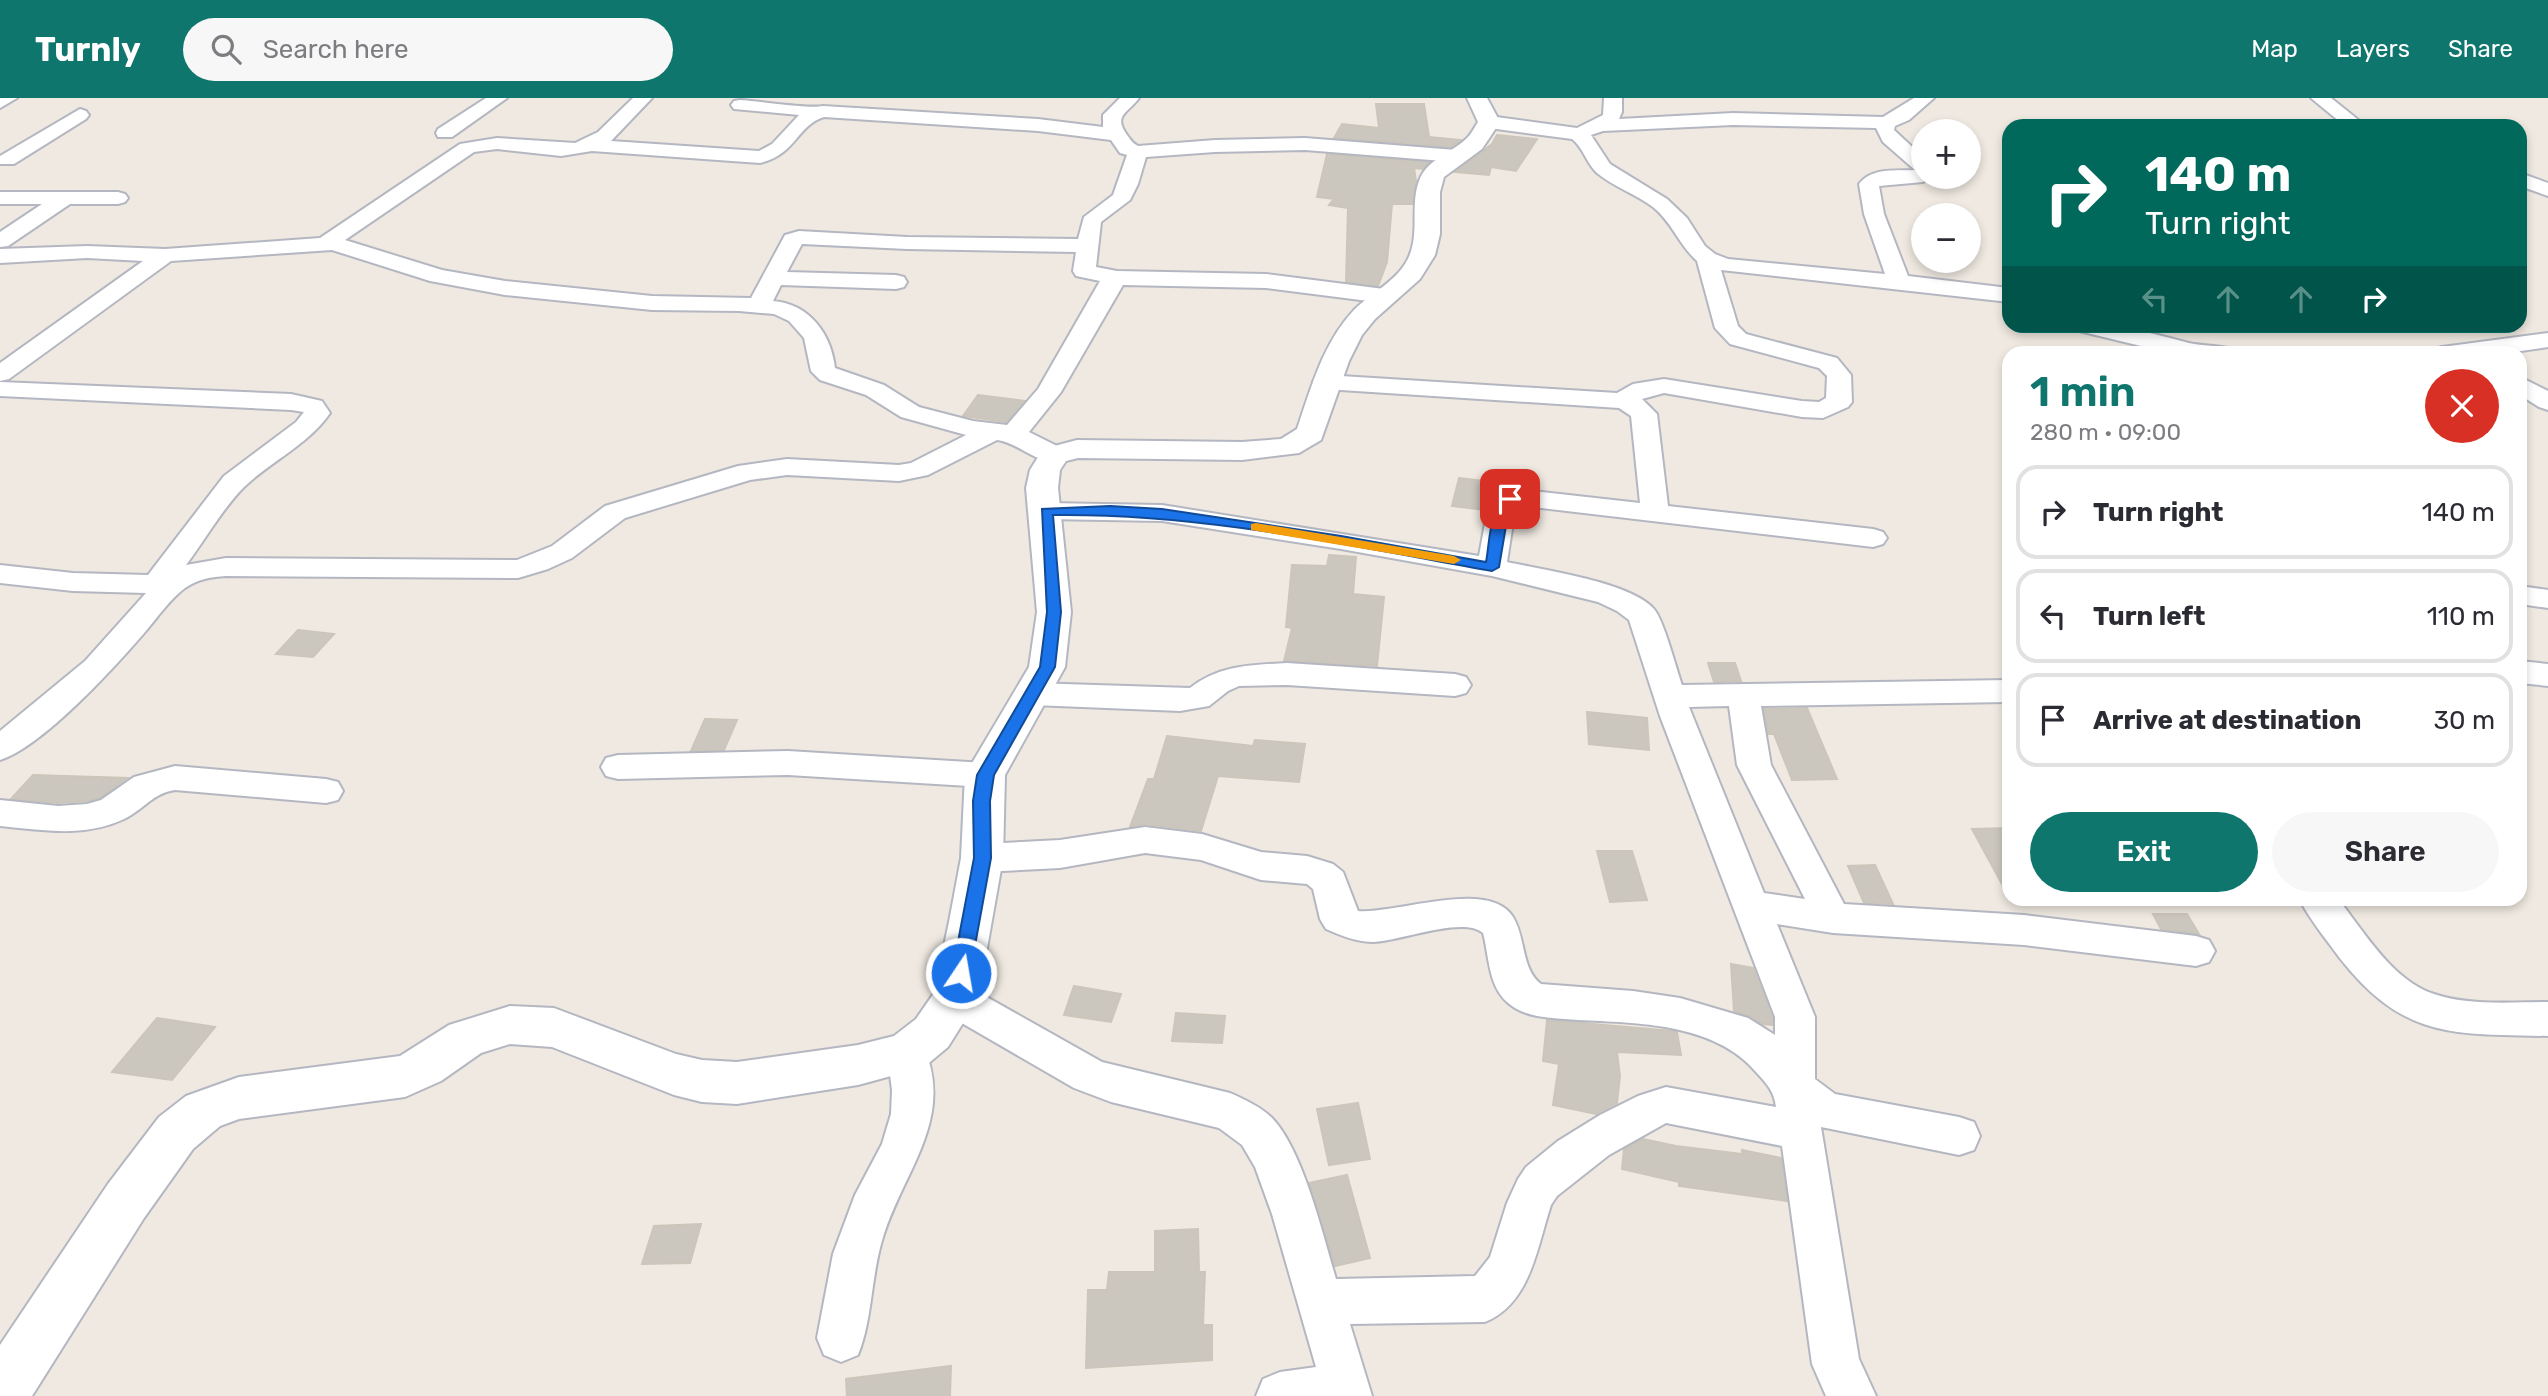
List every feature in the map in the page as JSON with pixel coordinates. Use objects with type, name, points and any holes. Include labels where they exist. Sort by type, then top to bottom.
[{"type":"street","points":[[0,103],[8,98]]},
{"type":"street","points":[[445,133],[498,98]]},
{"type":"street","points":[[592,145],[643,98]]},
{"type":"street","points":[[939,117],[955,98]]},
{"type":"street","points":[[1130,98],[1112,115],[1111,126],[1127,149],[1138,152],[1228,145],[1305,144],[1456,156]]},
{"type":"street","points":[[1577,134],[1612,117],[1615,110],[1613,98]]},
{"type":"street","points":[[1599,125],[1733,119],[1886,123],[1902,116],[1925,98]]},
{"type":"street","points":[[2320,98],[2348,119]]},
{"type":"street","points":[[740,106],[795,108],[813,113],[939,117],[1052,126],[1118,135]]},
{"type":"street","points":[[0,256],[87,252],[165,255],[326,243],[339,244],[438,276],[505,288],[652,303],[759,305],[779,308],[797,316],[819,343],[822,367],[829,375],[875,390],[910,412],[939,421],[1003,433],[1054,455],[1077,449],[1242,451],[1288,447],[1310,434],[1325,382],[1339,349],[1359,321],[1417,266],[1426,248],[1429,228],[1429,184],[1434,173],[1475,143],[1483,110],[1577,134],[1584,139],[1603,168],[1670,212],[1707,259],[1727,328],[1738,338],[1756,345],[1828,363],[1839,375],[1839,402],[1823,410],[1802,409],[1664,386],[1642,389],[1621,401]]},
{"type":"street","points":[[326,243],[467,148],[482,144],[560,148],[592,145],[760,157],[780,150],[803,119],[813,113]]},
{"type":"street","points":[[2,162],[80,116]]},
{"type":"street","points":[[1886,123],[1885,130],[1891,138],[1911,156]]},
{"type":"street","points":[[1138,152],[1118,202],[1096,214],[1091,221],[1084,271],[1117,278],[1266,281],[1384,296]]},
{"type":"street","points":[[1899,282],[1874,214],[1869,184],[1877,178],[1911,177]]},
{"type":"street","points":[[2527,182],[2548,190]]},
{"type":"street","points":[[0,198],[118,198]]},
{"type":"street","points":[[0,242],[65,198]]},
{"type":"street","points":[[759,305],[793,240],[809,236],[907,243],[1087,246]]},
{"type":"street","points":[[0,374],[165,255]]},
{"type":"street","points":[[1707,259],[1726,265],[2002,294]]},
{"type":"street","points":[[773,278],[896,282]]},
{"type":"street","points":[[0,574],[73,582],[163,585],[200,569],[226,567],[518,569],[562,552],[615,512],[747,472],[787,467],[899,473],[919,469],[1003,433],[1049,392],[1109,285],[1117,278]]},
{"type":"street","points":[[2118,333],[2177,346]]},
{"type":"street","points":[[2505,346],[2548,340]]},
{"type":"street","points":[[1325,382],[1621,401],[1635,405],[1644,414],[1655,514]]},
{"type":"street","points":[[2527,388],[2548,402]]},
{"type":"street","points":[[0,389],[291,402],[313,406],[317,412],[305,427],[234,482],[163,585],[96,668],[47,712],[0,748]]},
{"type":"street","points":[[0,1395],[126,1201],[176,1133],[204,1111],[239,1098],[404,1076],[424,1067],[465,1039],[510,1025],[554,1028],[674,1074],[714,1082],[737,1083],[858,1065],[907,1053],[933,1033],[955,999],[982,858],[985,775],[1047,667],[1054,612],[1044,479],[1045,470],[1054,455]]},
{"type":"street","points":[[1492,567],[1502,507],[1510,499],[1524,498],[1873,537]]},
{"type":"street","points":[[1046,512],[1110,510],[1162,513],[1341,540],[1492,567],[1608,595],[1628,604],[1643,616],[1670,696],[1795,1017],[1794,1087],[1800,1132],[1836,1364],[1852,1396]]},
{"type":"street","points":[[2527,596],[2548,599]]},
{"type":"street","points":[[2527,673],[2548,675]]},
{"type":"street","points":[[1033,694],[1180,700],[1198,698],[1216,682],[1236,676],[1287,674],[1455,685]]},
{"type":"street","points":[[1670,696],[2002,691]]},
{"type":"street","points":[[1744,695],[1754,765],[1833,918]]},
{"type":"street","points":[[618,766],[788,763],[985,775]]},
{"type":"street","points":[[0,813],[73,818],[94,816],[114,808],[137,789],[154,780],[175,778],[326,791]]},
{"type":"street","points":[[982,858],[1033,857],[1119,842],[1168,841],[1224,852],[1261,866],[1307,870],[1320,874],[1330,883],[1339,919],[1351,926],[1371,927],[1468,913],[1488,916],[1500,928],[1512,984],[1527,996],[1543,1000],[1641,1008],[1708,1021],[1756,1042],[1794,1087],[1811,1102],[1828,1111],[1959,1136]]},
{"type":"street","points":[[1751,905],[1833,918],[2024,930],[2196,951]]},
{"type":"street","points":[[2323,906],[2381,979],[2412,1004],[2455,1015],[2548,1019]]},
{"type":"street","points":[[955,999],[1088,1074],[1111,1084],[1230,1112],[1257,1132],[1274,1159],[1294,1214],[1347,1392],[1280,1396]]},
{"type":"street","points":[[841,1338],[850,1268],[865,1223],[894,1167],[909,1124],[913,1096],[907,1053]]},
{"type":"street","points":[[1320,1302],[1485,1299],[1503,1280],[1534,1190],[1560,1164],[1611,1131],[1654,1108],[1666,1105],[1800,1132]]},
{"type":"building","points":[[1376,104],[1424,104],[1429,137],[1460,140],[1451,147],[1334,138],[1342,124],[1379,128]]},
{"type":"building","points":[[1497,135],[1537,139],[1516,171],[1491,167],[1489,175],[1455,172],[1492,144]]},
{"type":"building","points":[[1327,154],[1429,162],[1423,169],[1414,168],[1416,181],[1412,204],[1392,204],[1387,262],[1378,286],[1346,282],[1348,208],[1329,205],[1334,199],[1317,197]]},
{"type":"building","points":[[978,395],[1025,401],[1006,422],[963,416]]},
{"type":"building","points":[[1459,478],[1502,483],[1501,490],[1485,510],[1452,506]]},
{"type":"building","points":[[1329,555],[1356,557],[1353,594],[1384,597],[1377,666],[1284,661],[1292,628],[1286,627],[1292,565],[1327,566]]},
{"type":"building","points":[[298,630],[334,634],[313,657],[276,654]]},
{"type":"building","points":[[1708,663],[1735,663],[1741,681],[1714,682]]},
{"type":"building","points":[[1807,708],[1837,779],[1792,780],[1774,734],[1768,734],[1764,709]]},
{"type":"building","points":[[1587,712],[1647,718],[1649,750],[1589,744]]},
{"type":"building","points":[[705,719],[737,720],[724,750],[691,751]]},
{"type":"building","points":[[1167,736],[1253,746],[1255,740],[1305,744],[1299,782],[1218,776],[1201,831],[1145,824],[1130,827],[1148,779],[1154,779]]},
{"type":"building","points":[[33,775],[127,778],[100,798],[87,801],[58,803],[11,799]]},
{"type":"building","points":[[2002,828],[2002,884],[1972,829]]},
{"type":"building","points":[[1597,851],[1632,851],[1647,900],[1610,902]]},
{"type":"building","points":[[1875,865],[1893,904],[1864,903],[1848,866]]},
{"type":"building","points":[[2153,914],[2187,914],[2199,934],[2161,929]]},
{"type":"building","points":[[1731,964],[1753,968],[1772,1017],[1772,1025],[1762,1024],[1734,1011]]},
{"type":"building","points":[[1074,986],[1121,994],[1111,1022],[1064,1015]]},
{"type":"building","points":[[1176,1013],[1225,1016],[1222,1043],[1172,1041]]},
{"type":"building","points":[[157,1018],[215,1027],[172,1080],[112,1072]]},
{"type":"building","points":[[1547,1020],[1677,1032],[1681,1055],[1617,1052],[1620,1076],[1617,1103],[1596,1114],[1553,1105],[1559,1064],[1543,1061]]},
{"type":"building","points":[[1358,1103],[1370,1159],[1329,1165],[1317,1109]]},
{"type":"building","points":[[1643,1139],[1742,1154],[1742,1150],[1781,1158],[1787,1201],[1679,1186],[1679,1182],[1622,1169],[1624,1149]]},
{"type":"building","points":[[1347,1175],[1370,1258],[1335,1266],[1309,1183]]},
{"type":"building","points":[[701,1224],[690,1263],[642,1264],[654,1226]]},
{"type":"building","points":[[1198,1229],[1199,1272],[1205,1272],[1203,1325],[1212,1325],[1212,1360],[1086,1368],[1088,1290],[1107,1290],[1109,1272],[1155,1272],[1155,1231]]},
{"type":"building","points":[[951,1366],[950,1396],[847,1396],[846,1379]]},
{"type":"slow traffic","points":[[1256,527],[1454,560]]},
{"type":"route","points":[[961,973],[982,858],[985,775],[1047,667],[1054,612],[1046,512],[1110,510],[1162,513],[1341,540],[1492,567],[1502,507],[1510,499]]}]
